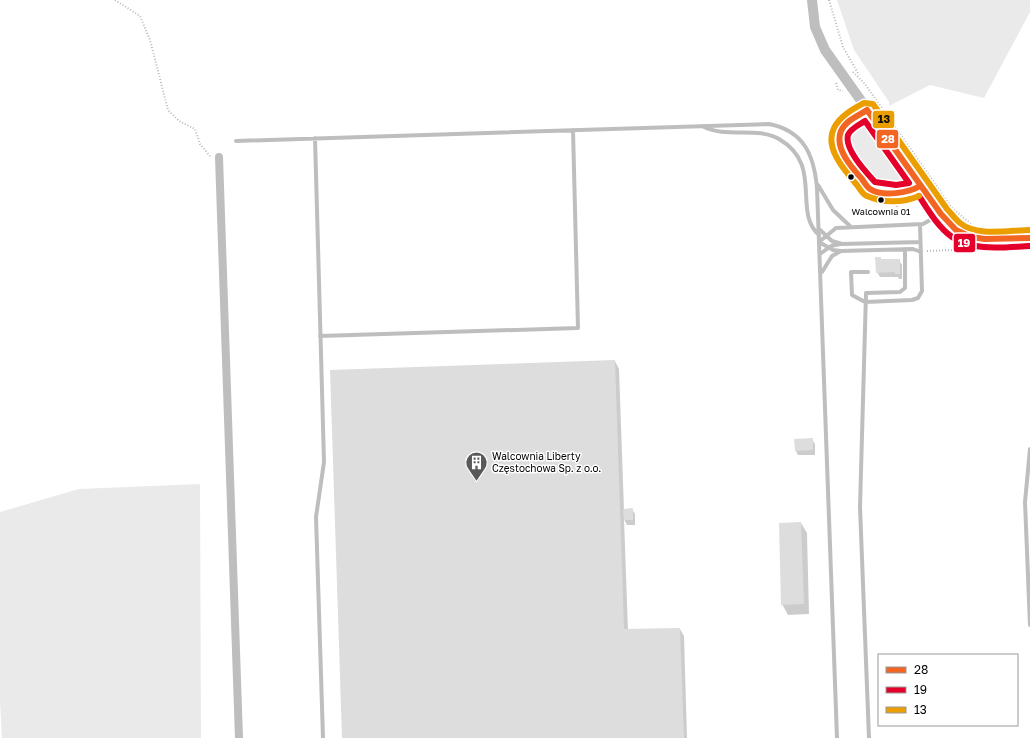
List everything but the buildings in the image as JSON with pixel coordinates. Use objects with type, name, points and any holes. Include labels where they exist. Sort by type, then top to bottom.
[{"type":"street","points":[[812,0],[815,27],[825,50],[941,214],[956,230],[971,237],[985,239],[1030,238]]},
{"type":"street","points":[[219,157],[239,738]]},
{"type":"lane","points":[[867,110],[846,124],[839,136],[840,146],[853,168],[870,189],[904,193],[915,190],[920,186]]},
{"type":"lane","points":[[236,141],[769,124],[783,127],[799,139],[809,151],[815,167],[816,180],[821,275],[837,738]]},
{"type":"lane","points":[[701,125],[712,131],[721,133],[767,134],[778,138],[791,147],[804,168],[808,219],[812,229],[819,235]]},
{"type":"lane","points":[[320,336],[578,328],[573,130]]},
{"type":"lane","points":[[315,138],[324,462],[316,518],[323,738]]},
{"type":"lane","points":[[816,180],[833,210],[851,227]]},
{"type":"lane","points":[[819,242],[836,228],[924,224],[941,214]]},
{"type":"lane","points":[[868,272],[851,272],[852,294],[865,302],[912,300],[918,298],[922,291],[920,224]]},
{"type":"lane","points":[[819,229],[832,241],[842,244]]},
{"type":"lane","points":[[819,242],[828,248],[841,252],[905,249],[921,252]]},
{"type":"lane","points":[[820,254],[828,248],[842,244],[920,242]]},
{"type":"lane","points":[[869,738],[860,507],[865,302],[866,293],[900,292],[906,288],[905,249]]},
{"type":"lane","points":[[821,275],[824,265],[832,256],[841,252]]},
{"type":"lane","points":[[1030,450],[1025,502],[1029,563],[1030,625]]},
{"type":"path","points":[[115,0],[140,16],[150,40],[168,110],[179,121],[195,129],[200,144],[209,155],[219,157]]},
{"type":"path","points":[[829,0],[843,47],[861,80],[952,208],[965,220],[976,226]]},
{"type":"path","points":[[895,199],[898,200],[898,225]]},
{"type":"path","points":[[921,252],[984,249]]},
{"type":"shaded area","points":[[837,0],[1030,0],[1030,12],[984,98],[930,85],[889,106],[889,102],[854,50]]},
{"type":"shaded area","points":[[862,123],[873,128],[907,176],[907,183],[904,187],[888,188],[880,186],[868,178],[858,166],[846,146],[846,138],[847,134],[854,125]]},
{"type":"shaded area","points":[[200,484],[201,738],[2,738],[0,701],[0,512],[79,489]]},
{"type":"transit line","name":"13","points":[[919,196],[900,201],[886,201],[864,194],[837,159],[834,151],[832,143],[834,128],[843,116],[864,103],[873,104],[947,209],[960,223],[975,230],[984,231],[994,232],[1030,230]]},
{"type":"transit line","name":"28","points":[[920,186],[909,191],[895,193],[881,193],[870,189],[849,163],[842,151],[839,137],[843,127],[849,121],[867,110],[941,214],[956,230],[971,237],[985,239],[1030,238]]},
{"type":"transit line","name":"19","points":[[865,121],[909,183],[896,185],[875,182],[852,153],[849,147],[848,135],[853,129],[865,121]]},
{"type":"transit line","name":"19","points":[[919,196],[942,228],[952,237],[961,242],[990,248],[1030,246]]},
{"type":"place","name":"Walcownia 01","points":[[881,200]]},
{"type":"place","name":"Walcownia Liberty Częstochowa Sp. z o.o.","points":[[477,482]]}]
